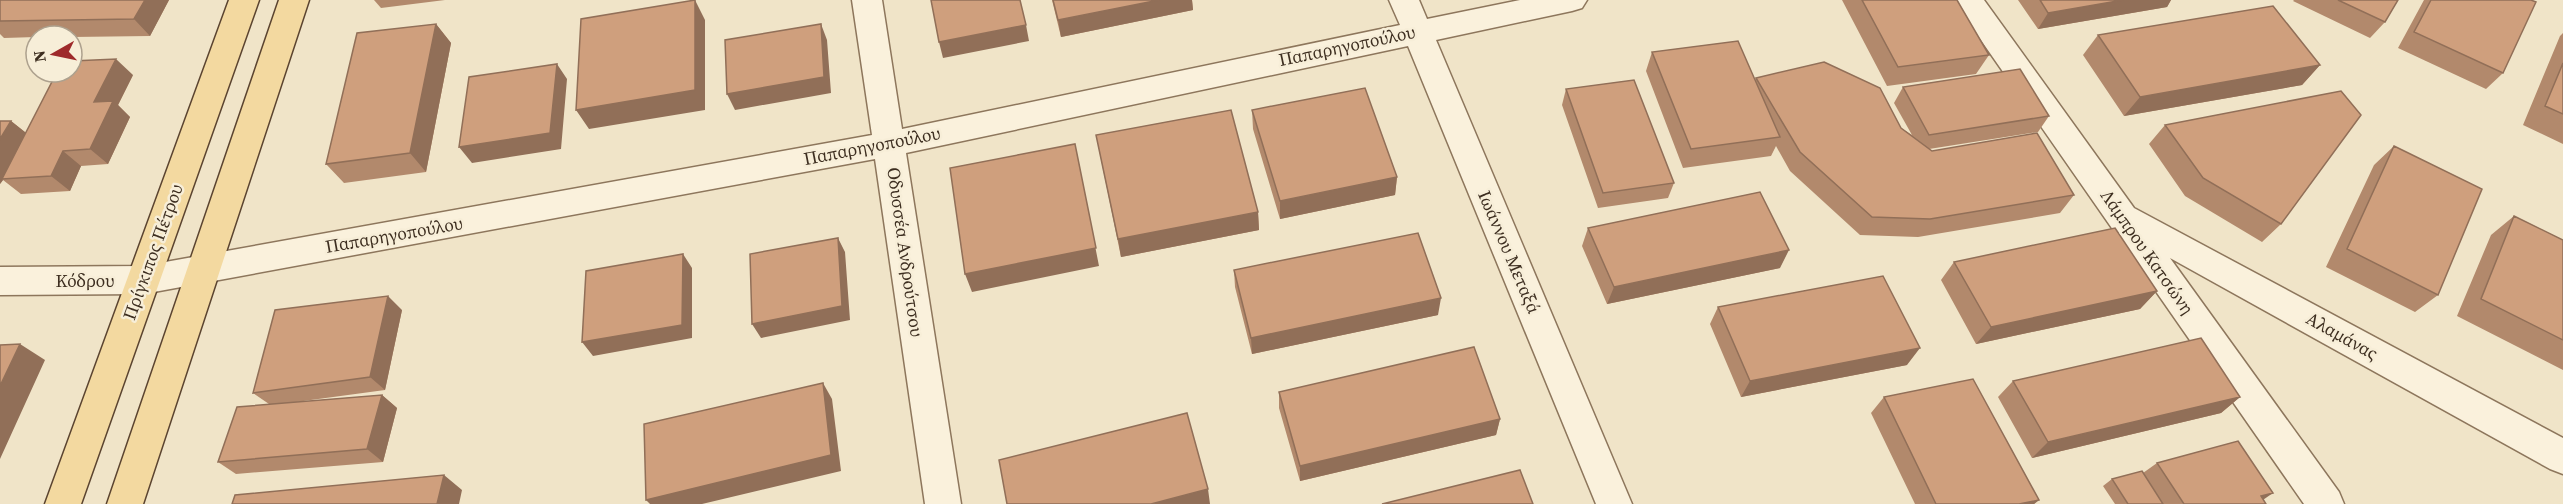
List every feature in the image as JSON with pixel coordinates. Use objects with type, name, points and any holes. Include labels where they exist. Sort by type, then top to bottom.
[{"type":"main road","name":"Πρίγκιπος Πέτρου","points":[[63,504],[156,278],[244,0]]},
{"type":"main road","points":[[125,504],[294,0]]},
{"type":"street","name":"Οδυσσέα Ανδρούτσου","points":[[867,0],[943,504]]},
{"type":"street","name":"Ιωάννου Μεταξά","points":[[1404,0],[1614,504]]},
{"type":"street","name":"Παπαρηγοπούλου","points":[[156,278],[889,144],[1572,0]]},
{"type":"street","name":"Λάμπρου Κατσώνη","points":[[1968,0],[2326,504]]},
{"type":"street","name":"Αλαμάνας","points":[[2121,216],[2563,457]]},
{"type":"street","name":"Κόδρου","points":[[0,281],[156,278]]},
{"type":"building","points":[[0,0],[145,0],[134,19],[0,21]]},
{"type":"building","points":[[695,0],[695,90],[576,110],[581,19]]},
{"type":"building","points":[[931,0],[1020,0],[1026,25],[939,42]]},
{"type":"building","points":[[1053,0],[1159,0],[1058,20]]},
{"type":"building","points":[[1862,0],[1957,0],[1989,55],[1898,67]]},
{"type":"building","points":[[2040,0],[2123,0],[2048,13]]},
{"type":"building","points":[[2338,0],[2398,0],[2385,22]]},
{"type":"building","points":[[2431,0],[2531,0],[2536,2],[2503,73],[2414,32]]},
{"type":"building","points":[[2273,6],[2320,65],[2140,97],[2098,35]]},
{"type":"building","points":[[436,24],[410,153],[326,164],[357,33]]},
{"type":"building","points":[[821,24],[824,77],[727,94],[725,40]]},
{"type":"building","points":[[1738,41],[1780,137],[1691,149],[1652,52]]},
{"type":"building","points":[[116,59],[94,102],[113,101],[90,149],[63,151],[51,176],[2,179],[51,84],[84,84],[84,60]]},
{"type":"building","points":[[1824,62],[1880,88],[1901,128],[1932,151],[2037,133],[2074,195],[1930,219],[1872,217],[1800,152],[1756,78]]},
{"type":"building","points":[[2563,63],[2563,114],[2545,106]]},
{"type":"building","points":[[557,64],[550,133],[459,147],[469,77]]},
{"type":"building","points":[[2020,69],[2049,116],[1929,135],[1903,87]]},
{"type":"building","points":[[1634,80],[1674,183],[1603,193],[1566,89]]},
{"type":"building","points":[[1365,88],[1397,177],[1280,201],[1252,110]]},
{"type":"building","points":[[2341,91],[2361,115],[2281,224],[2203,178],[2165,125]]},
{"type":"building","points":[[1231,110],[1258,212],[1118,239],[1096,135]]},
{"type":"building","points":[[0,121],[11,121],[0,139]]},
{"type":"building","points":[[1075,144],[1096,248],[965,274],[950,168]]},
{"type":"building","points":[[2394,146],[2482,189],[2438,295],[2347,249]]},
{"type":"building","points":[[1760,192],[1789,250],[1614,287],[1588,228]]},
{"type":"building","points":[[2514,216],[2563,240],[2563,340],[2481,299]]},
{"type":"building","points":[[2115,228],[2157,291],[1991,327],[1954,262]]},
{"type":"building","points":[[1418,233],[1441,298],[1251,338],[1234,270]]},
{"type":"building","points":[[838,238],[842,306],[752,324],[750,254]]},
{"type":"building","points":[[683,254],[682,325],[582,342],[586,271]]},
{"type":"building","points":[[1883,276],[1920,348],[1750,381],[1718,307]]},
{"type":"building","points":[[388,296],[370,377],[253,393],[275,310]]},
{"type":"building","points":[[2201,338],[2240,397],[2048,442],[2013,381]]},
{"type":"building","points":[[20,344],[0,386],[0,345]]},
{"type":"building","points":[[1474,347],[1500,419],[1300,466],[1279,392]]},
{"type":"building","points":[[1973,379],[2039,500],[2019,504],[1936,504],[1884,397]]},
{"type":"building","points":[[823,383],[831,455],[646,500],[644,424]]},
{"type":"building","points":[[382,395],[367,449],[218,462],[237,407]]},
{"type":"building","points":[[1187,413],[1208,489],[1151,504],[1007,504],[999,460]]},
{"type":"building","points":[[2238,441],[2273,493],[2261,496],[2266,504],[2184,504],[2157,463]]},
{"type":"building","points":[[1520,470],[1533,504],[1382,504]]},
{"type":"building","points":[[2142,471],[2163,504],[2128,504],[2112,479]]},
{"type":"building","points":[[444,475],[437,504],[232,504],[235,495]]}]
